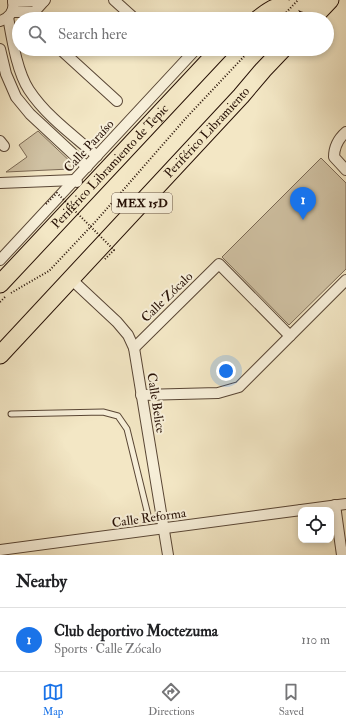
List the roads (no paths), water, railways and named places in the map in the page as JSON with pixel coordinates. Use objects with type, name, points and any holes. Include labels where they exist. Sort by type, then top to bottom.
[{"type":"highway","points":[[257,12],[268,0]]},
{"type":"highway","points":[[298,0],[305,5],[309,5],[320,0]]},
{"type":"highway","points":[[319,12],[330,0]]},
{"type":"highway","points":[[269,12],[278,6],[286,8],[290,12]]},
{"type":"highway","name":"Periférico Libramiento de Tepic","points":[[0,284],[213,56]]},
{"type":"highway","points":[[263,70],[272,56]]},
{"type":"highway","name":"Periférico Libramiento","points":[[0,355],[242,96],[276,56]]},
{"type":"street","points":[[114,0],[127,12]]},
{"type":"street","points":[[12,37],[9,10],[44,1]]},
{"type":"street","points":[[34,12],[44,1]]},
{"type":"street","points":[[0,49],[6,74],[16,97],[45,129],[87,167]]},
{"type":"street","points":[[17,56],[20,70],[28,89],[40,104],[54,119],[97,156]]},
{"type":"street","points":[[68,56],[117,101]]},
{"type":"street","name":"Calle Paraíso","points":[[0,260],[190,56]]},
{"type":"street","points":[[30,114],[40,104]]},
{"type":"street","points":[[45,129],[54,119]]},
{"type":"street","points":[[346,132],[340,138],[334,149],[334,157],[346,170]]},
{"type":"street","points":[[0,183],[75,180],[86,192]]},
{"type":"street","name":"Calle Zócalo","points":[[134,348],[219,264],[290,336]]},
{"type":"street","name":"Calle Belice","points":[[71,279],[117,322],[128,335],[134,348],[168,555]]},
{"type":"street","points":[[141,395],[218,393],[239,387],[290,336],[344,286]]},
{"type":"street","name":"Calle Reforma","points":[[321,507],[346,504]]},
{"type":"street","points":[[335,505],[342,555]]},
{"type":"street","name":"Calle Reforma","points":[[0,550],[164,525],[298,510]]},
{"type":"lane","points":[[11,414],[103,412],[118,416],[127,430],[149,519],[164,525]]},
{"type":"place","name":"Club deportivo Moctezuma","points":[[303,220]]}]
